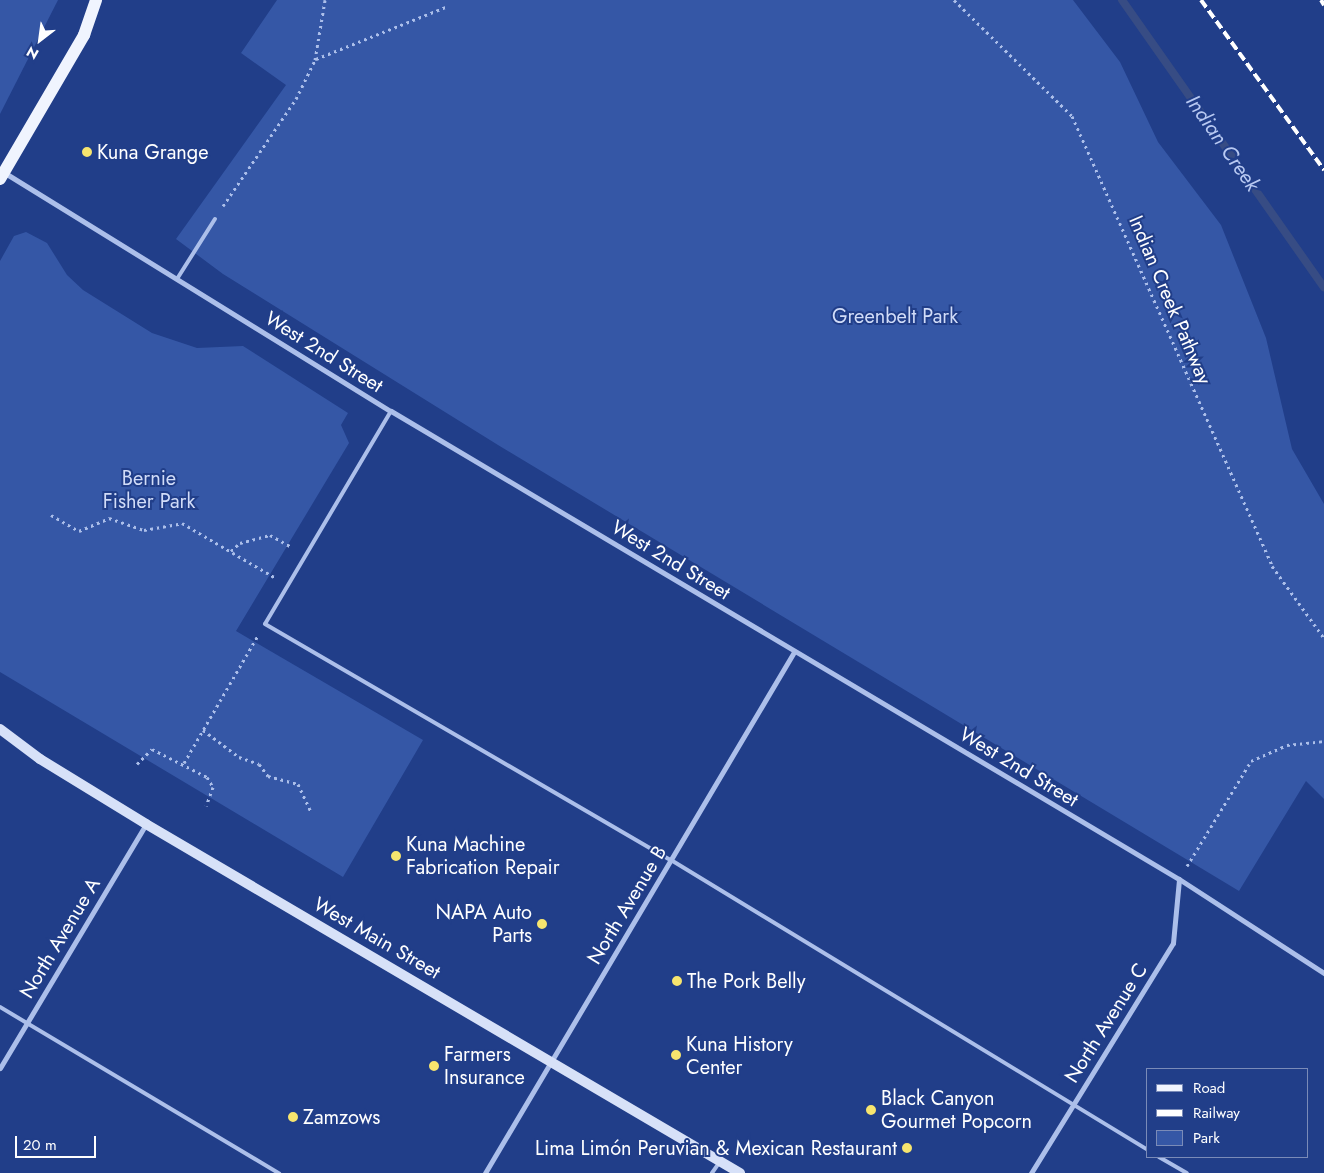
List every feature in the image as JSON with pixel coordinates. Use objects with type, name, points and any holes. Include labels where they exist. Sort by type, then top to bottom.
[{"type":"main road","points":[[1,174],[84,36],[96,0]]},
{"type":"main road","name":"West Main Street","points":[[0,729],[40,759],[146,824],[553,1060],[740,1173]]},
{"type":"street","name":"West 2nd Street","points":[[1,174],[177,279],[391,411],[1179,880],[1324,972]]},
{"type":"street","name":"North Avenue B","points":[[485,1173],[794,652]]},
{"type":"street","name":"North Avenue A","points":[[0,1068],[146,824]]},
{"type":"street","name":"North Avenue C","points":[[1031,1173],[1173,942],[1179,880]]},
{"type":"lane","points":[[177,279],[215,219]]},
{"type":"lane","points":[[391,411],[264,624],[671,860],[1146,1149]]},
{"type":"lane","points":[[0,1007],[279,1173]]},
{"type":"lane","points":[[1161,1158],[1187,1173]]},
{"type":"lane","points":[[712,1173],[720,1161]]},
{"type":"path","points":[[215,219],[296,99],[315,60],[325,0]]},
{"type":"path","name":"Indian Creek Pathway","points":[[954,0],[1072,116],[1272,566],[1324,638]]},
{"type":"path","points":[[315,60],[448,6]]},
{"type":"path","points":[[51,514],[79,531],[109,518],[144,530],[182,523],[288,584]]},
{"type":"path","points":[[232,551],[240,543],[270,535],[305,555]]},
{"type":"path","points":[[184,763],[264,624]]},
{"type":"path","points":[[203,730],[239,757],[259,764],[268,776],[298,784],[311,812]]},
{"type":"path","points":[[1179,880],[1251,762],[1287,745],[1324,741]]},
{"type":"path","points":[[138,764],[152,749],[184,763],[208,777],[213,787],[206,806]]},
{"type":"green space","points":[[0,0],[58,0],[0,114]]},
{"type":"green space","name":"Greenbelt Park","points":[[277,0],[1073,0],[1120,62],[1158,142],[1221,225],[1266,338],[1292,449],[1324,504],[1324,799],[1306,781],[1239,891],[498,445],[223,274],[176,239],[286,85],[241,53]]},
{"type":"green space","name":"Bernie Fisher Park","points":[[26,232],[47,243],[67,275],[83,290],[152,333],[197,348],[243,346],[348,413],[341,425],[349,443],[236,631],[423,740],[343,877],[0,672],[0,261],[14,236]]},
{"type":"waterway","name":"Indian Creek","points":[[1122,0],[1324,287]]},
{"type":"railway","points":[[1201,0],[1324,170]]},
{"type":"railway","points":[[1321,0],[1324,5]]},
{"type":"place","name":"Kuna Grange","points":[[87,152]]},
{"type":"place","name":"Kuna Machine Fabrication Repair","points":[[396,856]]},
{"type":"place","name":"NAPA Auto Parts","points":[[542,924]]},
{"type":"place","name":"The Pork Belly","points":[[677,981]]},
{"type":"place","name":"Kuna History Center","points":[[676,1055]]},
{"type":"place","name":"Farmers Insurance","points":[[434,1066]]},
{"type":"place","name":"Black Canyon Gourmet Popcorn","points":[[871,1110]]},
{"type":"place","name":"Zamzows","points":[[293,1117]]},
{"type":"place","name":"Lima Limón Peruvian & Mexican Restaurant","points":[[907,1148]]}]
